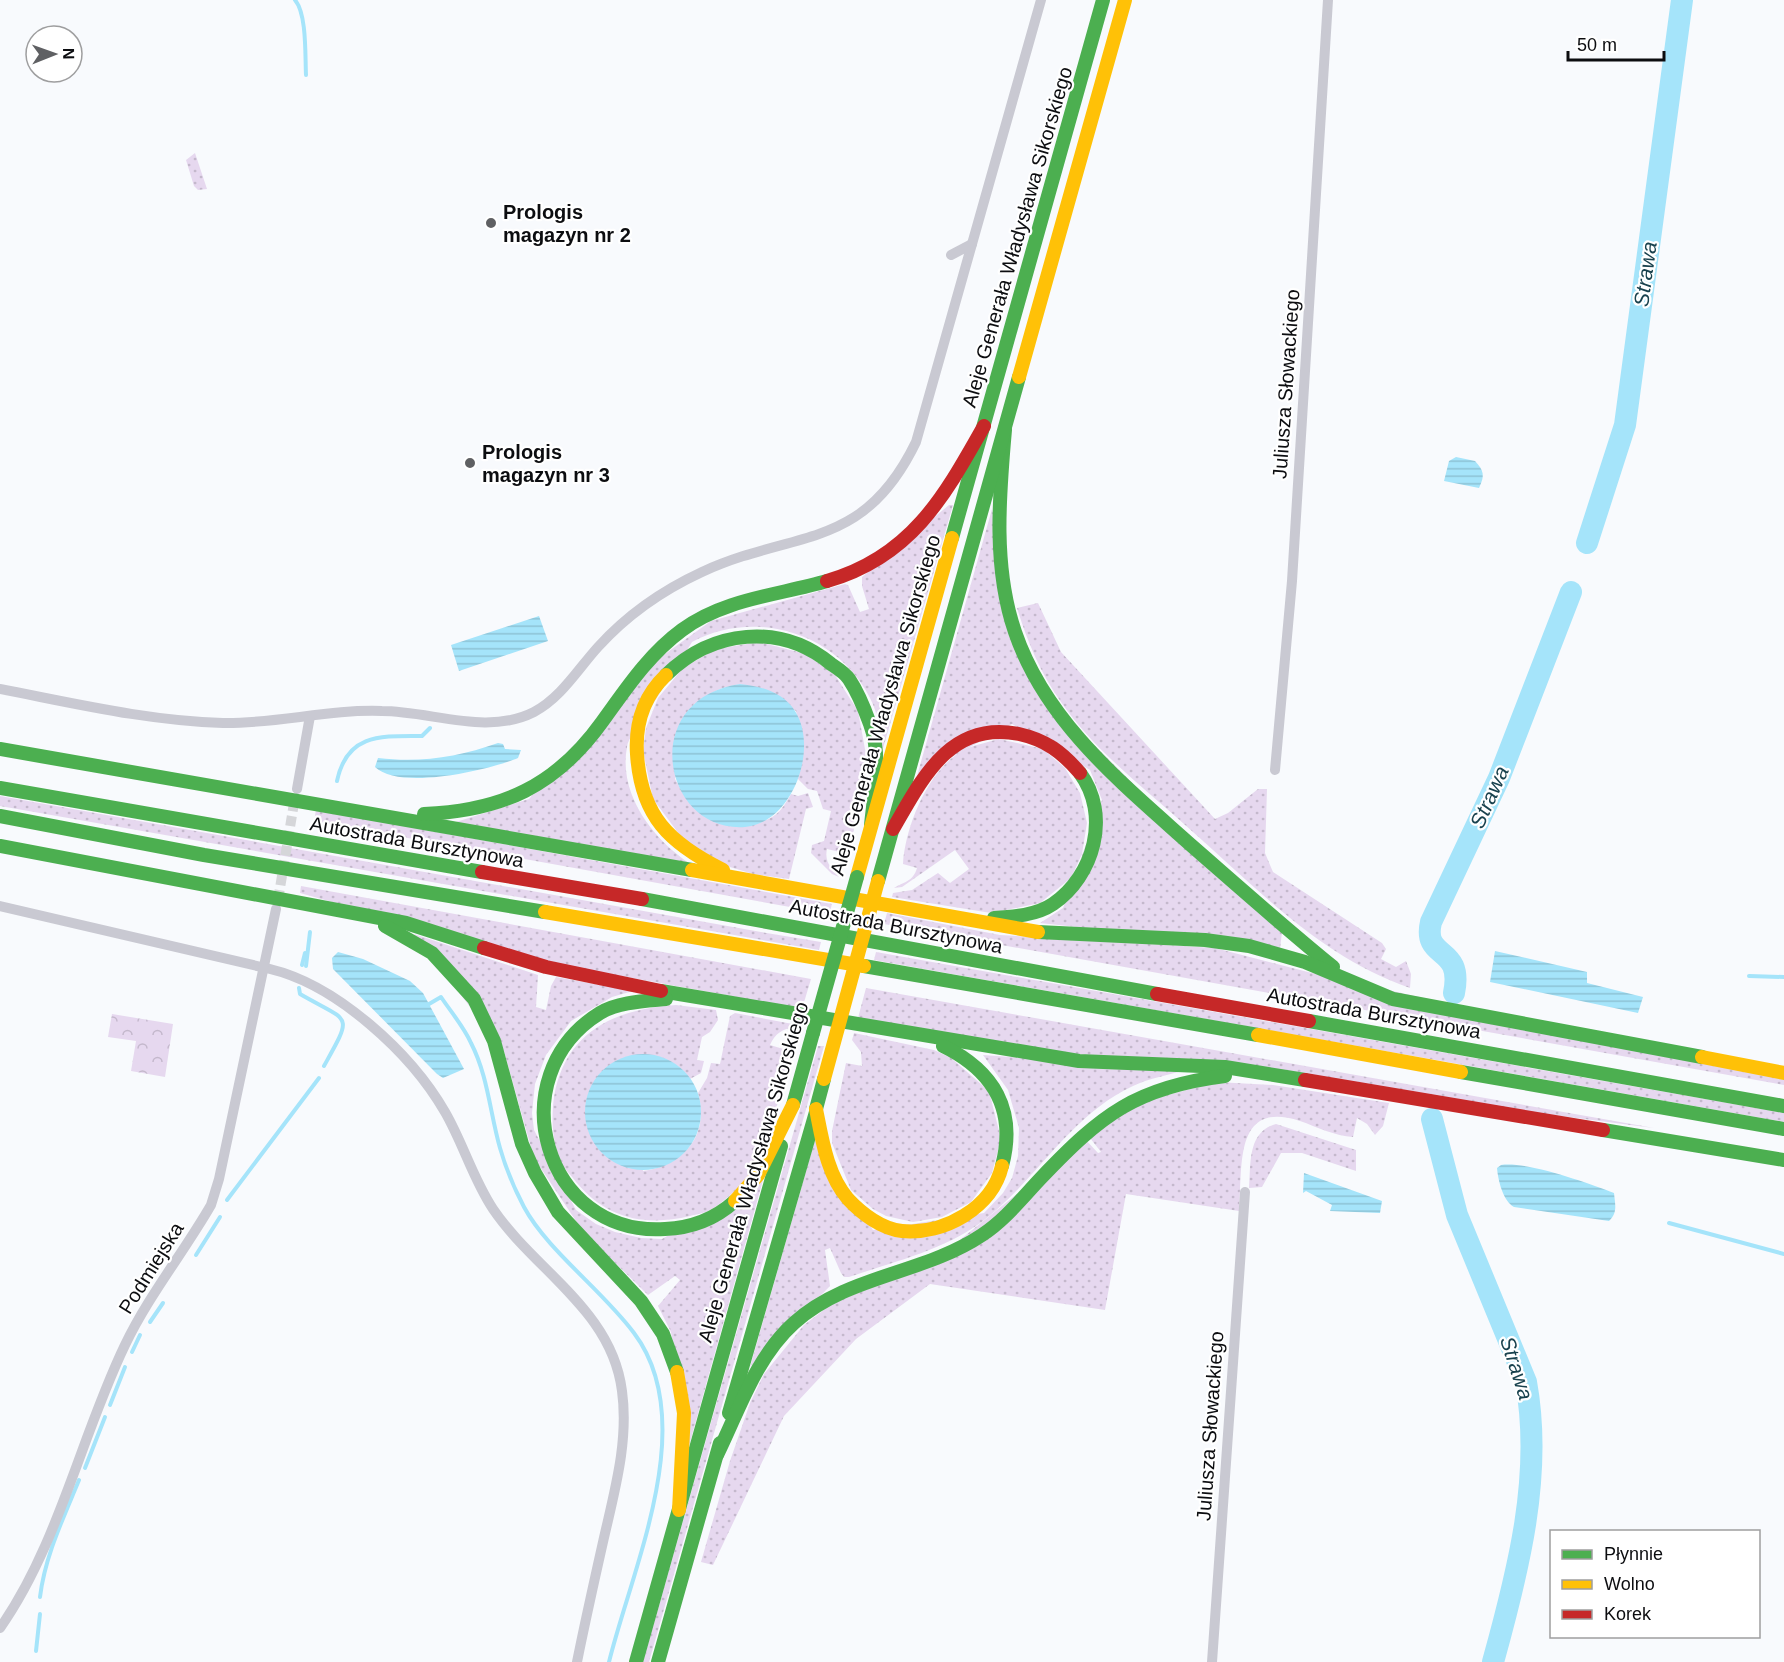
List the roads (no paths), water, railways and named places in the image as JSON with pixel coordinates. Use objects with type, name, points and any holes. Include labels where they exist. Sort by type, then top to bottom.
[{"type":"main road","name":"Aleje Generała Władysława Sikorskiego","points":[[636,1662],[1103,0]]},
{"type":"main road","name":"Aleje Generała Władysława Sikorskiego","points":[[658,1662],[816,1109],[1125,0]]},
{"type":"main road","points":[[370,812],[449,814],[501,803],[528,791],[558,771],[577,753],[655,651],[685,628],[714,612],[745,601],[834,579],[877,561],[897,548],[940,505],[984,426]]},
{"type":"main road","points":[[1005,430],[999,526],[1006,597],[1016,636],[1034,677],[1057,714],[1084,746],[1160,817],[1293,934],[1361,986]]},
{"type":"main road","points":[[775,885],[725,871],[684,851],[661,827],[646,800],[635,757],[640,716],[659,679],[687,654],[721,638],[759,635],[790,638],[807,645],[835,664],[858,694],[871,725],[875,758],[871,825]]},
{"type":"main road","points":[[893,829],[929,770],[958,743],[982,734],[1012,732],[1027,735],[1055,748],[1077,766],[1091,792],[1097,822],[1094,850],[1080,880],[1052,904],[1034,912],[1006,917],[961,917]]},
{"type":"main road","points":[[0,748],[961,917],[1009,928],[1064,935],[1205,940],[1240,944],[1295,959],[1393,999],[1784,1073]]},
{"type":"main road","name":"Autostrada Bursztynowa","points":[[0,788],[807,928],[933,954],[1784,1106]]},
{"type":"main road","points":[[0,816],[204,855],[923,976],[1784,1130]]},
{"type":"main road","points":[[0,846],[406,923],[546,967],[694,998],[1079,1061],[1200,1064],[1784,1160]]},
{"type":"main road","points":[[345,910],[376,922],[432,953],[474,999],[494,1041],[522,1144],[535,1173],[558,1212],[641,1301],[663,1334],[679,1377],[684,1413],[679,1510]]},
{"type":"main road","points":[[694,998],[638,1001],[614,1007],[580,1028],[560,1051],[550,1071],[544,1094],[543,1133],[548,1156],[573,1194],[612,1223],[666,1230],[698,1225],[725,1212],[750,1187],[774,1148],[793,1105]]},
{"type":"main road","points":[[816,1109],[825,1154],[837,1182],[849,1200],[872,1219],[896,1229],[925,1230],[953,1223],[981,1204],[997,1185],[1007,1159],[1009,1130],[1002,1102],[984,1074],[960,1054],[911,1035]]},
{"type":"main road","points":[[717,1455],[765,1356],[793,1323],[814,1306],[887,1274],[947,1253],[982,1234],[1016,1205],[1092,1125],[1139,1095],[1167,1084],[1205,1078],[1282,1077]]},
{"type":"street","points":[[0,689],[192,721],[254,723],[380,710],[497,723],[525,716],[552,699],[627,619],[670,588],[723,563],[827,532],[862,513],[895,479],[916,442],[1041,0]]},
{"type":"street","name":"Juliusza Słowackiego","points":[[1275,770],[1292,581],[1328,0]]},
{"type":"street","points":[[951,255],[972,244]]},
{"type":"street","points":[[297,789],[310,716]]},
{"type":"street","points":[[0,906],[303,979],[338,999],[370,1025],[405,1061],[445,1112],[474,1176],[493,1209],[517,1240],[584,1307],[617,1367],[622,1389],[623,1434],[619,1471],[577,1662]]},
{"type":"street","name":"Podmiejska","points":[[0,1628],[15,1607],[33,1571],[125,1344],[211,1204],[219,1179],[230,1116],[265,968],[276,909]]},
{"type":"street","name":"Juliusza Słowackiego","points":[[1212,1662],[1245,1192]]},
{"type":"water","points":[[1456,457],[1475,461],[1478,464],[1483,473],[1479,488],[1444,481],[1449,461]]},
{"type":"water","points":[[539,616],[548,641],[459,671],[451,645]]},
{"type":"water","points":[[740,684],[770,691],[790,704],[802,726],[804,744],[797,781],[788,798],[776,812],[762,822],[745,827],[717,823],[695,809],[680,788],[673,763],[674,737],[686,714],[707,695]]},
{"type":"water","points":[[498,743],[503,744],[505,749],[521,750],[518,758],[487,768],[424,778],[387,774],[375,767],[378,758],[409,760],[439,758]]},
{"type":"water","points":[[1495,951],[1587,972],[1587,983],[1643,997],[1638,1013],[1490,982]]},
{"type":"water","points":[[338,952],[363,959],[410,981],[423,993],[464,1069],[443,1078],[437,1074],[333,969],[332,958]]},
{"type":"water","points":[[643,1054],[665,1059],[684,1071],[696,1090],[701,1112],[696,1134],[684,1153],[665,1165],[643,1170],[621,1165],[602,1153],[590,1134],[585,1112],[590,1090],[602,1071],[621,1059]]},
{"type":"water","points":[[1501,1165],[1541,1169],[1614,1193],[1614,1215],[1609,1221],[1514,1207],[1507,1200],[1500,1184],[1497,1168]]},
{"type":"water","points":[[1304,1173],[1382,1201],[1380,1213],[1330,1211],[1332,1205],[1306,1191],[1303,1193]]},
{"type":"waterway","points":[[295,0],[302,15],[306,75]]},
{"type":"waterway","name":"Strawa","points":[[1587,543],[1625,425],[1682,0]]},
{"type":"waterway","name":"Strawa","points":[[1454,993],[1456,977],[1453,967],[1449,959],[1432,943],[1431,922],[1499,778],[1571,592]]},
{"type":"waterway","points":[[337,781],[342,765],[349,754],[368,740],[393,736],[422,736],[430,728]]},
{"type":"waterway","points":[[306,966],[310,932]]},
{"type":"waterway","points":[[302,965],[305,953]]},
{"type":"waterway","points":[[1749,976],[1784,977]]},
{"type":"waterway","points":[[299,988],[300,994],[337,1015],[342,1021],[340,1036],[324,1066]]},
{"type":"waterway","points":[[429,1004],[441,997],[471,1043],[485,1081],[502,1156],[524,1207],[547,1239],[634,1333],[653,1369],[662,1409],[662,1451],[645,1540],[609,1662]]},
{"type":"waterway","points":[[227,1200],[319,1078]]},
{"type":"waterway","name":"Strawa","points":[[1432,1119],[1457,1215],[1526,1382],[1530,1417],[1532,1452],[1525,1523],[1511,1593],[1493,1662]]},
{"type":"waterway","points":[[196,1255],[220,1217]]},
{"type":"waterway","points":[[1669,1223],[1784,1254]]},
{"type":"waterway","points":[[150,1322],[163,1303]]},
{"type":"waterway","points":[[132,1352],[140,1335]]},
{"type":"waterway","points":[[110,1405],[125,1367]]},
{"type":"waterway","points":[[85,1468],[105,1417]]},
{"type":"waterway","points":[[40,1597],[50,1552],[79,1480]]},
{"type":"waterway","points":[[36,1651],[40,1614]]},
{"type":"tunnel","points":[[278,900],[295,797]]},
{"type":"place","name":"Prologis magazyn nr 2","points":[[491,223]]},
{"type":"place","name":"Prologis magazyn nr 3","points":[[470,463]]}]
